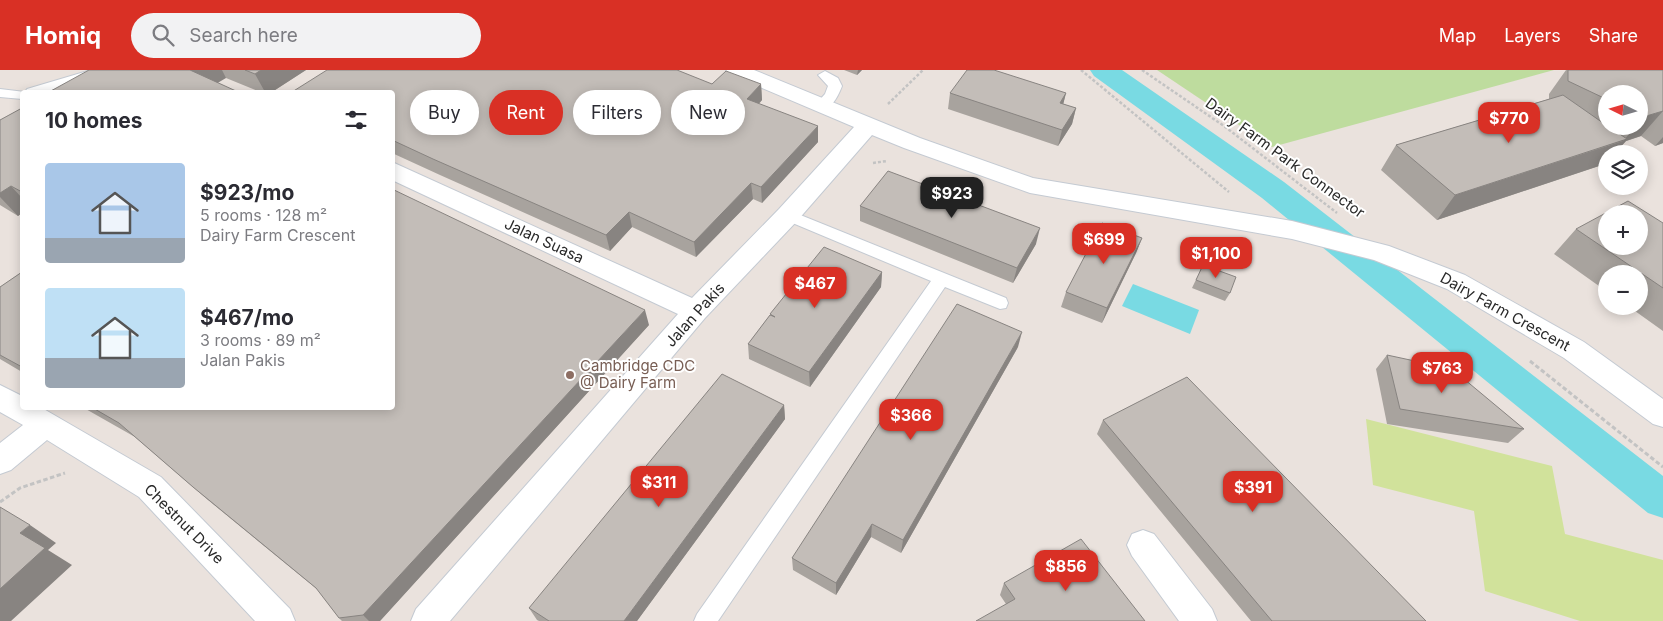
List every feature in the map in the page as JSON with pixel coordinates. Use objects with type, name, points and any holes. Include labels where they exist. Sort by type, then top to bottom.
[{"type":"street","name":"Dairy Farm Crescent","points":[[736,70],[868,126],[1030,185],[1292,230],[1380,252],[1456,282],[1574,350],[1663,415]]},
{"type":"street","name":"Jalan Pakis","points":[[428,621],[696,311],[788,215],[868,126]]},
{"type":"street","name":"Jalan Suasa","points":[[395,171],[696,311]]},
{"type":"street","name":"Chestnut Drive","points":[[0,397],[20,409]]},
{"type":"street","name":"Chestnut Drive","points":[[22,410],[150,487],[278,621]]},
{"type":"street","points":[[0,461],[46,424]]},
{"type":"street","points":[[1142,545],[1200,621]]},
{"type":"lane","points":[[39,90],[105,70]]},
{"type":"lane","points":[[68,90],[89,75]]},
{"type":"lane","points":[[821,106],[834,91],[833,80],[825,75]]},
{"type":"lane","points":[[0,93],[20,95]]},
{"type":"lane","points":[[788,215],[1000,303]]},
{"type":"lane","points":[[705,621],[942,278]]},
{"type":"path","points":[[894,98],[923,70]]},
{"type":"path","points":[[1081,70],[1230,192]]},
{"type":"path","name":"Dairy Farm Park Connector","points":[[1142,70],[1224,126],[1338,214]]},
{"type":"path","points":[[1524,357],[1663,467]]},
{"type":"path","points":[[0,502],[20,488],[73,470]]},
{"type":"green space","points":[[1157,70],[1554,70],[1272,147]]},
{"type":"green space","points":[[1366,419],[1552,466],[1565,534],[1663,560],[1663,621],[1580,621],[1485,591],[1474,511],[1373,485]]},
{"type":"water","points":[[1133,284],[1199,310],[1190,334],[1122,306]]},
{"type":"building","points":[[89,70],[190,70],[234,90],[53,90]]},
{"type":"building","points":[[245,70],[261,70],[255,74]]},
{"type":"building","points":[[327,70],[677,70],[712,84],[726,71],[761,84],[747,99],[818,126],[761,187],[751,183],[694,242],[629,212],[606,235],[395,141],[395,90],[295,90]]},
{"type":"building","points":[[967,70],[994,70],[1066,93],[1060,103],[1076,108],[1062,130],[950,93]]},
{"type":"building","points":[[1568,70],[1663,70],[1663,111],[1648,116],[1648,85],[1598,85],[1598,95],[1568,81]]},
{"type":"building","points":[[1563,95],[1598,119],[1598,135],[1621,135],[1627,139],[1609,145],[1598,145],[1598,148],[1455,195],[1396,145]]},
{"type":"building","points":[[20,109],[20,191],[11,186],[0,193],[0,120]]},
{"type":"building","points":[[888,171],[1040,228],[1017,268],[860,206]]},
{"type":"building","points":[[395,190],[645,310],[363,615],[339,618],[316,588],[193,487],[119,423],[96,410],[395,410]]},
{"type":"building","points":[[1628,201],[1634,205],[1621,205]]},
{"type":"building","points":[[1648,214],[1663,223],[1663,288],[1648,278],[1648,265],[1629,265],[1614,255],[1648,255]]},
{"type":"building","points":[[1598,217],[1598,244],[1576,229]]},
{"type":"building","points":[[1102,223],[1142,238],[1107,308],[1066,292]]},
{"type":"building","points":[[824,247],[882,272],[809,372],[748,344],[770,315],[775,317],[770,314]]},
{"type":"building","points":[[1203,265],[1236,277],[1230,293],[1196,280]]},
{"type":"building","points":[[20,273],[20,366],[0,355],[0,287]]},
{"type":"building","points":[[957,304],[1022,332],[903,540],[872,524],[836,583],[792,558]]},
{"type":"building","points":[[1387,355],[1452,369],[1524,429],[1400,409]]},
{"type":"building","points":[[722,374],[784,405],[624,621],[549,621],[529,608]]},
{"type":"building","points":[[1187,377],[1426,621],[1272,621],[1103,420]]},
{"type":"building","points":[[0,507],[30,525],[20,533],[45,548],[0,589]]},
{"type":"building","points":[[1081,539],[1145,621],[976,621],[1015,599],[1004,583]]},
{"type":"waterway","points":[[1104,70],[1273,190],[1663,500]]},
{"type":"place","name":"Cambridge CDC @ Dairy Farm","points":[[570,375]]}]
